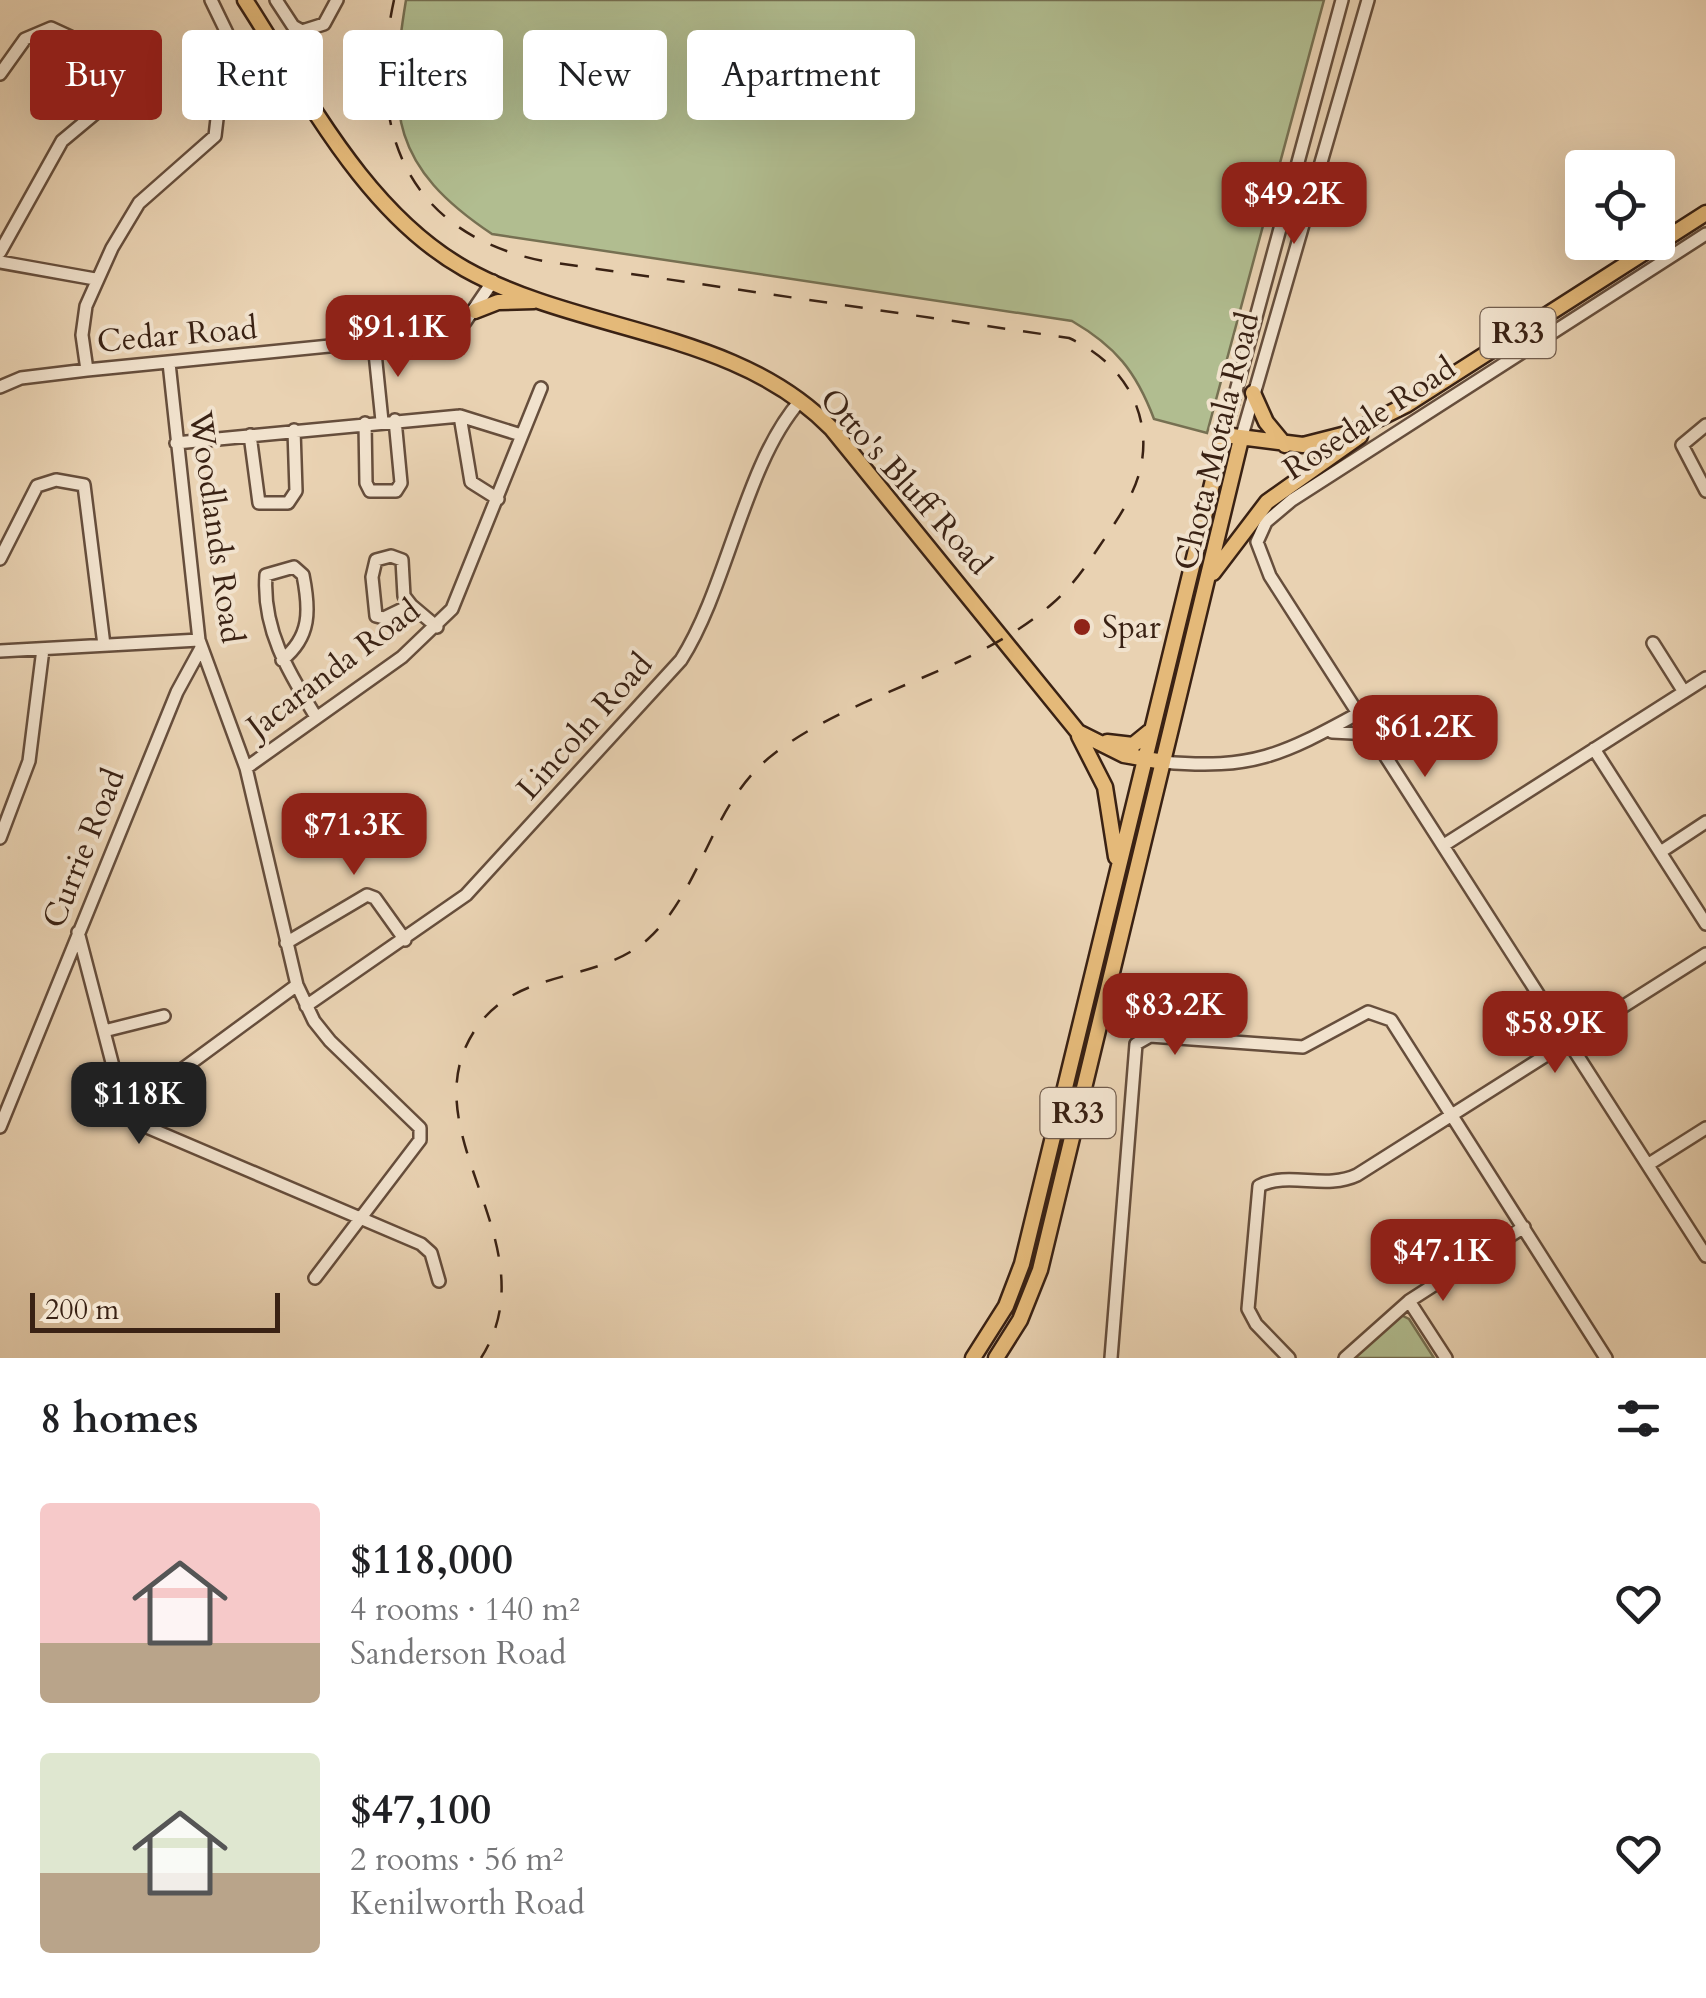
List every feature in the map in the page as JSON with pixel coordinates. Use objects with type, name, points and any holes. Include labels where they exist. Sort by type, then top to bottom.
[{"type":"main road","name":"Otto's Bluff Road","points":[[245,0],[360,173],[425,241],[493,281],[744,368],[800,401],[832,430],[980,606],[1076,729],[1106,748],[1162,762]]},
{"type":"main road","name":"R33","points":[[1224,435],[1285,445],[1335,438],[1406,405],[1706,213]]},
{"type":"main road","points":[[475,311],[498,302],[550,302]]},
{"type":"main road","points":[[1253,393],[1266,422],[1285,445]]},
{"type":"main road","points":[[1208,581],[1266,502],[1406,405]]},
{"type":"main road","name":"Chota Motala Road","points":[[973,1358],[1006,1306],[1022,1264],[1224,435]]},
{"type":"main road","name":"Chota Motala Road","points":[[1000,1355],[1040,1270],[1241,440]]},
{"type":"main road","points":[[1076,729],[1128,746],[1149,732]]},
{"type":"main road","points":[[1076,729],[1105,787],[1117,873]]},
{"type":"street","points":[[87,370],[83,321],[95,279],[139,203],[215,136],[227,33],[211,0]]},
{"type":"street","points":[[276,0],[293,26],[302,31],[324,24],[337,0]]},
{"type":"street","name":"Chota Motala Road","points":[[1224,435],[1342,0]]},
{"type":"street","name":"Chota Motala Road","points":[[1241,440],[1368,0]]},
{"type":"street","points":[[0,74],[25,39],[51,28],[116,58],[125,78],[116,96],[62,142],[0,252]]},
{"type":"street","name":"Rosedale Road","points":[[1349,697],[1270,576],[1258,552],[1259,531],[1292,500],[1706,234]]},
{"type":"street","points":[[0,262],[95,279]]},
{"type":"street","name":"Cedar Road","points":[[0,376],[21,378],[451,332],[475,311],[493,281]]},
{"type":"street","points":[[374,343],[382,421]]},
{"type":"street","name":"Woodlands Road","points":[[168,363],[200,644],[246,768],[297,986],[330,1041],[420,1128],[420,1140],[360,1219]]},
{"type":"street","name":"Cedar Road","points":[[0,387],[21,378]]},
{"type":"street","name":"Jacaranda Road","points":[[246,768],[438,628],[452,609],[541,388]]},
{"type":"street","name":"Lincoln Road","points":[[306,1006],[466,895],[681,660],[700,627],[777,435],[800,401]]},
{"type":"street","points":[[176,444],[460,416],[521,435]]},
{"type":"street","points":[[460,416],[471,482],[498,498]]},
{"type":"street","points":[[365,423],[367,487],[374,493],[392,493],[401,483],[396,420]]},
{"type":"street","points":[[1706,426],[1682,445],[1706,491]]},
{"type":"street","points":[[250,435],[259,502],[288,502],[296,491],[294,430]]},
{"type":"street","points":[[0,559],[37,486],[56,480],[84,485],[104,645]]},
{"type":"street","points":[[411,604],[384,618],[376,616],[372,577],[376,560],[391,556],[402,560],[404,596],[438,628]]},
{"type":"street","points":[[282,660],[302,641],[307,627],[303,575],[294,567],[266,575],[270,626],[282,660],[316,717]]},
{"type":"street","points":[[1654,643],[1684,692]]},
{"type":"street","points":[[0,651],[200,644]]},
{"type":"street","name":"Currie Road","points":[[0,1127],[200,644]]},
{"type":"street","points":[[0,838],[29,761],[43,649]]},
{"type":"street","points":[[1444,845],[1706,678]]},
{"type":"street","points":[[1349,697],[1706,1256]]},
{"type":"street","points":[[1340,724],[1349,697]]},
{"type":"street","name":"Otto's Bluff Road","points":[[1162,762],[1218,766],[1262,761],[1359,713]]},
{"type":"street","points":[[1324,732],[1372,734]]},
{"type":"street","points":[[1594,749],[1706,924]]},
{"type":"street","points":[[1662,851],[1706,822]]},
{"type":"street","points":[[286,943],[367,895],[375,898],[405,940]]},
{"type":"street","points":[[78,932],[127,1110],[165,1138],[421,1244],[432,1254],[438,1280]]},
{"type":"street","points":[[1288,1358],[1256,1324],[1248,1309],[1259,1186],[1270,1182],[1344,1181],[1570,1044],[1706,954]]},
{"type":"street","points":[[127,1110],[297,986]]},
{"type":"street","points":[[1111,1358],[1133,1050],[1142,1039],[1303,1047],[1358,1016],[1376,1012],[1391,1020],[1606,1358]]},
{"type":"street","points":[[104,1031],[164,1016]]},
{"type":"street","points":[[1648,1164],[1706,1128]]},
{"type":"street","points":[[315,1278],[360,1219]]},
{"type":"street","points":[[1345,1358],[1409,1301],[1524,1227]]},
{"type":"street","points":[[1409,1301],[1446,1358]]},
{"type":"green space","points":[[406,0],[1324,0],[1207,433],[1154,419],[1140,387],[1122,361],[1072,321],[492,234],[434,185],[416,161],[401,120],[503,120],[503,30],[402,30]]},
{"type":"green space","points":[[1399,1314],[1409,1319],[1434,1358],[1349,1358]]},
{"type":"railway","points":[[394,0],[386,90],[392,131],[406,168],[428,200],[458,226],[496,247],[543,261],[1069,338],[1097,354],[1120,376],[1135,403],[1143,435],[1142,462],[1129,498],[1083,569],[1053,603],[988,647],[842,713],[775,753],[736,796],[682,895],[648,939],[606,963],[514,994],[477,1027],[459,1066],[457,1106],[465,1147],[493,1230],[501,1272],[499,1315],[481,1358]]},
{"type":"place","name":"Spar","points":[[1082,627]]}]
